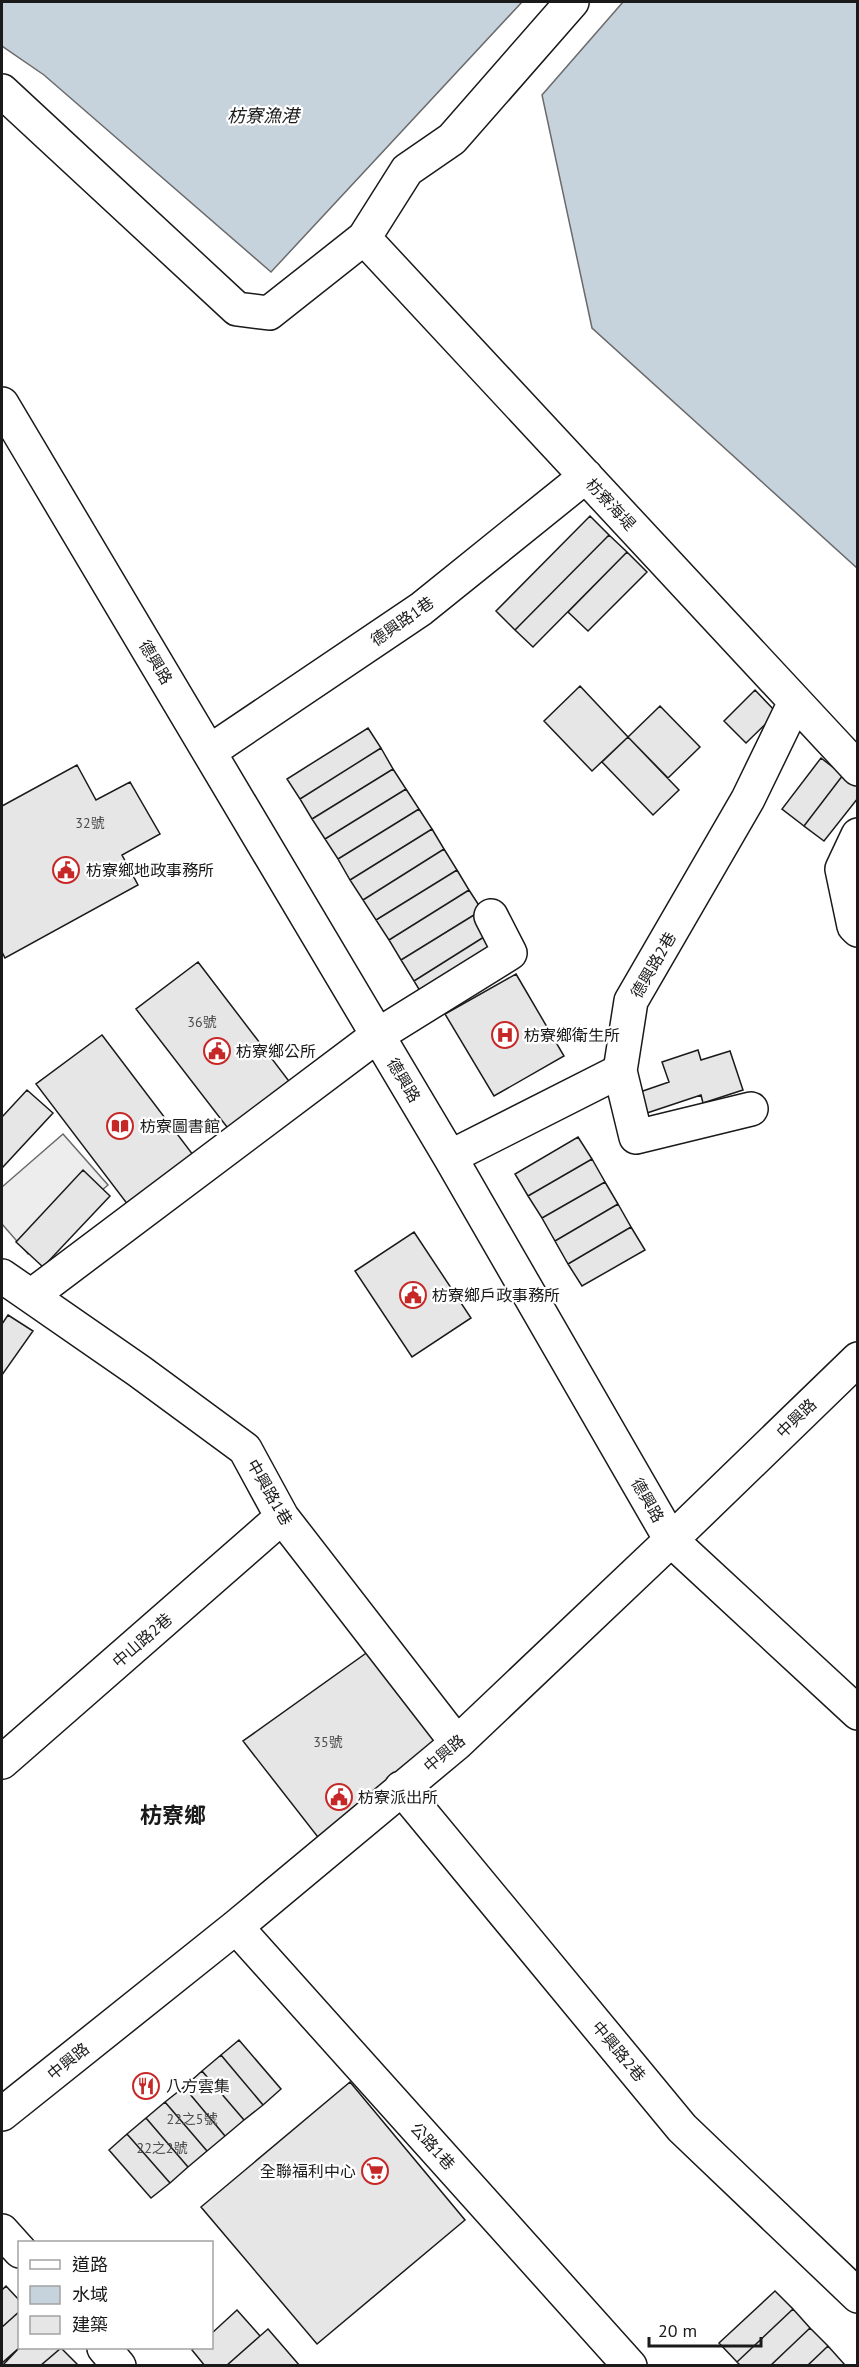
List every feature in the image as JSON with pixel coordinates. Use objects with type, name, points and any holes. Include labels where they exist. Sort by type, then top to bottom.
[{"type":"street","points":[[2,91],[237,309],[269,313],[364,238],[407,170],[452,139],[572,2]]},
{"type":"street","name":"枋寮海堤","points":[[364,238],[858,770]]},
{"type":"street","name":"德興路","points":[[2,404],[450,1157],[671,1540],[858,1713]]},
{"type":"street","name":"德興路1巷","points":[[209,752],[421,609],[586,476]]},
{"type":"street","name":"德興路2巷","points":[[751,1109],[636,1137],[620,1071],[631,1001],[748,799],[795,702]]},
{"type":"street","points":[[858,836],[842,869],[854,926],[858,930]]},
{"type":"street","points":[[31,1296],[378,1035],[510,953],[492,916]]},
{"type":"street","points":[[450,1157],[620,1071]]},
{"type":"street","name":"中興路1巷","points":[[2,1275],[245,1449],[282,1517],[457,1743]]},
{"type":"street","name":"中興路","points":[[2,2114],[236,1927],[457,1743],[858,1359]]},
{"type":"street","name":"中山路2巷","points":[[2,1762],[282,1517]]},
{"type":"street","name":"中興路2巷","points":[[401,1788],[682,2128],[858,2296]]},
{"type":"street","name":"公路1巷","points":[[236,1927],[630,2366]]},
{"type":"street","points":[[2,2231],[18,2250]]},
{"type":"street","points":[[105,2349],[120,2366]]},
{"type":"shaded area","points":[[63,1134],[108,1185],[28,1254],[2,1224],[2,1187]]},
{"type":"water","name":"枋寮漁港","points":[[2,2],[522,2],[271,272],[44,75],[2,46]]},
{"type":"water","points":[[623,2],[857,2],[857,568],[592,328],[542,95]]},
{"type":"building","points":[[590,516],[609,535],[515,630],[496,611]]},
{"type":"building","points":[[609,535],[627,552],[533,647],[515,630]]},
{"type":"building","points":[[627,552],[647,572],[588,631],[568,612]]},
{"type":"building","points":[[580,686],[628,737],[592,771],[544,721]]},
{"type":"building","points":[[755,690],[777,713],[746,743],[724,721]]},
{"type":"building","points":[[660,706],[700,747],[668,778],[628,737]]},
{"type":"building","points":[[368,728],[381,748],[300,799],[287,779]]},
{"type":"building","points":[[628,737],[679,790],[653,815],[602,762]]},
{"type":"building","points":[[381,748],[393,769],[312,819],[300,799]]},
{"type":"building","points":[[821,758],[843,775],[804,826],[782,809]]},
{"type":"building","name":"枋寮鄉地政事務所","points":[[77,765],[96,800],[130,782],[160,834],[122,855],[138,885],[5,958],[2,952],[2,806]]},
{"type":"building","points":[[393,769],[406,789],[325,839],[312,819]]},
{"type":"building","points":[[843,775],[858,786],[858,798],[824,841],[804,826]]},
{"type":"building","points":[[406,789],[419,809],[338,859],[325,839]]},
{"type":"building","points":[[419,809],[432,829],[350,880],[338,859]]},
{"type":"building","points":[[432,829],[444,849],[363,900],[350,880]]},
{"type":"building","points":[[444,849],[457,870],[376,920],[363,900]]},
{"type":"building","points":[[457,870],[469,890],[389,940],[376,920]]},
{"type":"building","points":[[469,890],[482,910],[401,960],[389,940]]},
{"type":"building","points":[[482,910],[495,930],[414,981],[401,960]]},
{"type":"building","points":[[495,930],[508,950],[426,1001],[414,981]]},
{"type":"building","name":"枋寮鄉公所","points":[[198,962],[298,1093],[237,1140],[136,1009]]},
{"type":"building","name":"枋寮鄉衛生所","points":[[516,974],[564,1056],[494,1096],[445,1014]]},
{"type":"building","name":"枋寮圖書館","points":[[102,1035],[203,1168],[138,1218],[36,1084]]},
{"type":"building","points":[[698,1050],[701,1060],[730,1051],[743,1090],[703,1103],[701,1095],[644,1114],[637,1093],[669,1082],[662,1062]]},
{"type":"building","points":[[27,1090],[53,1113],[2,1168],[2,1117]]},
{"type":"building","points":[[578,1137],[592,1159],[528,1196],[515,1174]]},
{"type":"building","points":[[592,1159],[605,1182],[542,1218],[528,1196]]},
{"type":"building","points":[[83,1170],[110,1196],[43,1267],[16,1242]]},
{"type":"building","points":[[605,1182],[618,1204],[555,1241],[542,1218]]},
{"type":"building","points":[[618,1204],[631,1227],[568,1264],[555,1241]]},
{"type":"building","points":[[631,1227],[645,1250],[582,1286],[568,1264]]},
{"type":"building","name":"枋寮鄉戶政事務所","points":[[414,1232],[471,1318],[412,1357],[355,1271]]},
{"type":"building","points":[[8,1315],[33,1331],[2,1375],[2,1324]]},
{"type":"building","name":"枋寮派出所","points":[[379,1644],[457,1743],[328,1850],[243,1741]]},
{"type":"building","points":[[239,2040],[281,2089],[263,2105],[221,2055]]},
{"type":"building","points":[[221,2055],[263,2105],[244,2120],[202,2071]]},
{"type":"building","points":[[202,2071],[244,2120],[225,2136],[184,2087]]},
{"type":"building","points":[[350,2082],[465,2220],[317,2344],[201,2207]]},
{"type":"building","points":[[184,2087],[225,2136],[207,2151],[165,2102]]},
{"type":"building","points":[[165,2102],[207,2151],[188,2167],[146,2118]]},
{"type":"building","points":[[146,2118],[188,2167],[170,2183],[127,2134]]},
{"type":"building","points":[[127,2134],[170,2183],[151,2198],[109,2150]]},
{"type":"building","points":[[6,2286],[18,2299],[18,2313],[2,2327],[2,2290]]},
{"type":"building","points":[[775,2291],[793,2309],[737,2362],[719,2343]]},
{"type":"building","points":[[793,2309],[810,2328],[770,2366],[741,2366],[737,2362]]},
{"type":"building","points":[[237,2310],[260,2336],[226,2366],[205,2366],[192,2350],[213,2349],[213,2332]]},
{"type":"building","points":[[18,2313],[18,2349],[2,2363],[2,2327]]},
{"type":"building","points":[[810,2328],[828,2346],[807,2366],[770,2366]]},
{"type":"building","points":[[268,2329],[300,2366],[226,2366],[260,2336]]},
{"type":"building","points":[[828,2346],[845,2365],[807,2366]]},
{"type":"building","points":[[18,2349],[60,2349],[40,2366],[2,2366]]},
{"type":"building","points":[[62,2349],[79,2366],[40,2366]]},
{"type":"place","name":"枋寮鄉地政事務所","points":[[66,870]]},
{"type":"place","name":"枋寮鄉衛生所","points":[[505,1035]]},
{"type":"place","name":"枋寮鄉公所","points":[[217,1051]]},
{"type":"place","name":"枋寮圖書館","points":[[120,1126]]},
{"type":"place","name":"枋寮鄉戶政事務所","points":[[413,1295]]},
{"type":"place","name":"枋寮派出所","points":[[339,1797]]},
{"type":"place","name":"八方雲集","points":[[146,2086]]},
{"type":"place","name":"全聯福利中心","points":[[375,2171]]},
{"type":"district","name":"枋寮鄉","points":[[173,1815]]}]
